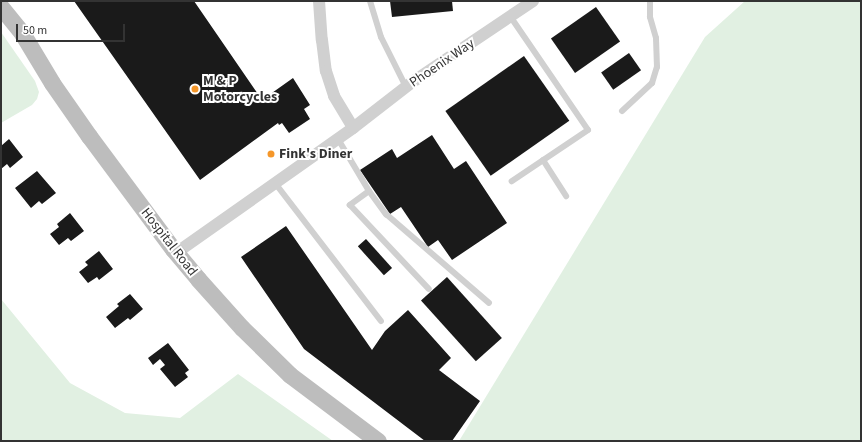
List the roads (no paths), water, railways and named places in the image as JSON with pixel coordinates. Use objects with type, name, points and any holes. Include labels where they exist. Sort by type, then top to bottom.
[{"type":"street","points":[[319,1],[326,72],[334,96],[353,128]]},
{"type":"street","name":"Phoenix Way","points":[[176,253],[338,139],[406,87],[533,1]]},
{"type":"street","name":"Hospital Road","points":[[1,7],[22,33],[89,136],[176,253],[242,328],[290,375],[378,441]]},
{"type":"lane","points":[[370,1],[381,37],[406,87]]},
{"type":"lane","points":[[622,111],[652,83],[657,67],[656,38],[650,17],[650,1]]},
{"type":"lane","points":[[510,16],[588,130],[512,181]]},
{"type":"lane","points":[[338,139],[369,191],[386,214],[489,303]]},
{"type":"lane","points":[[543,160],[566,196]]},
{"type":"lane","points":[[275,183],[381,321]]},
{"type":"lane","points":[[369,191],[350,205],[429,289]]},
{"type":"place","name":"M & P Motorcycles","points":[[195,89]]},
{"type":"place","name":"Fink's Diner","points":[[271,154]]}]
